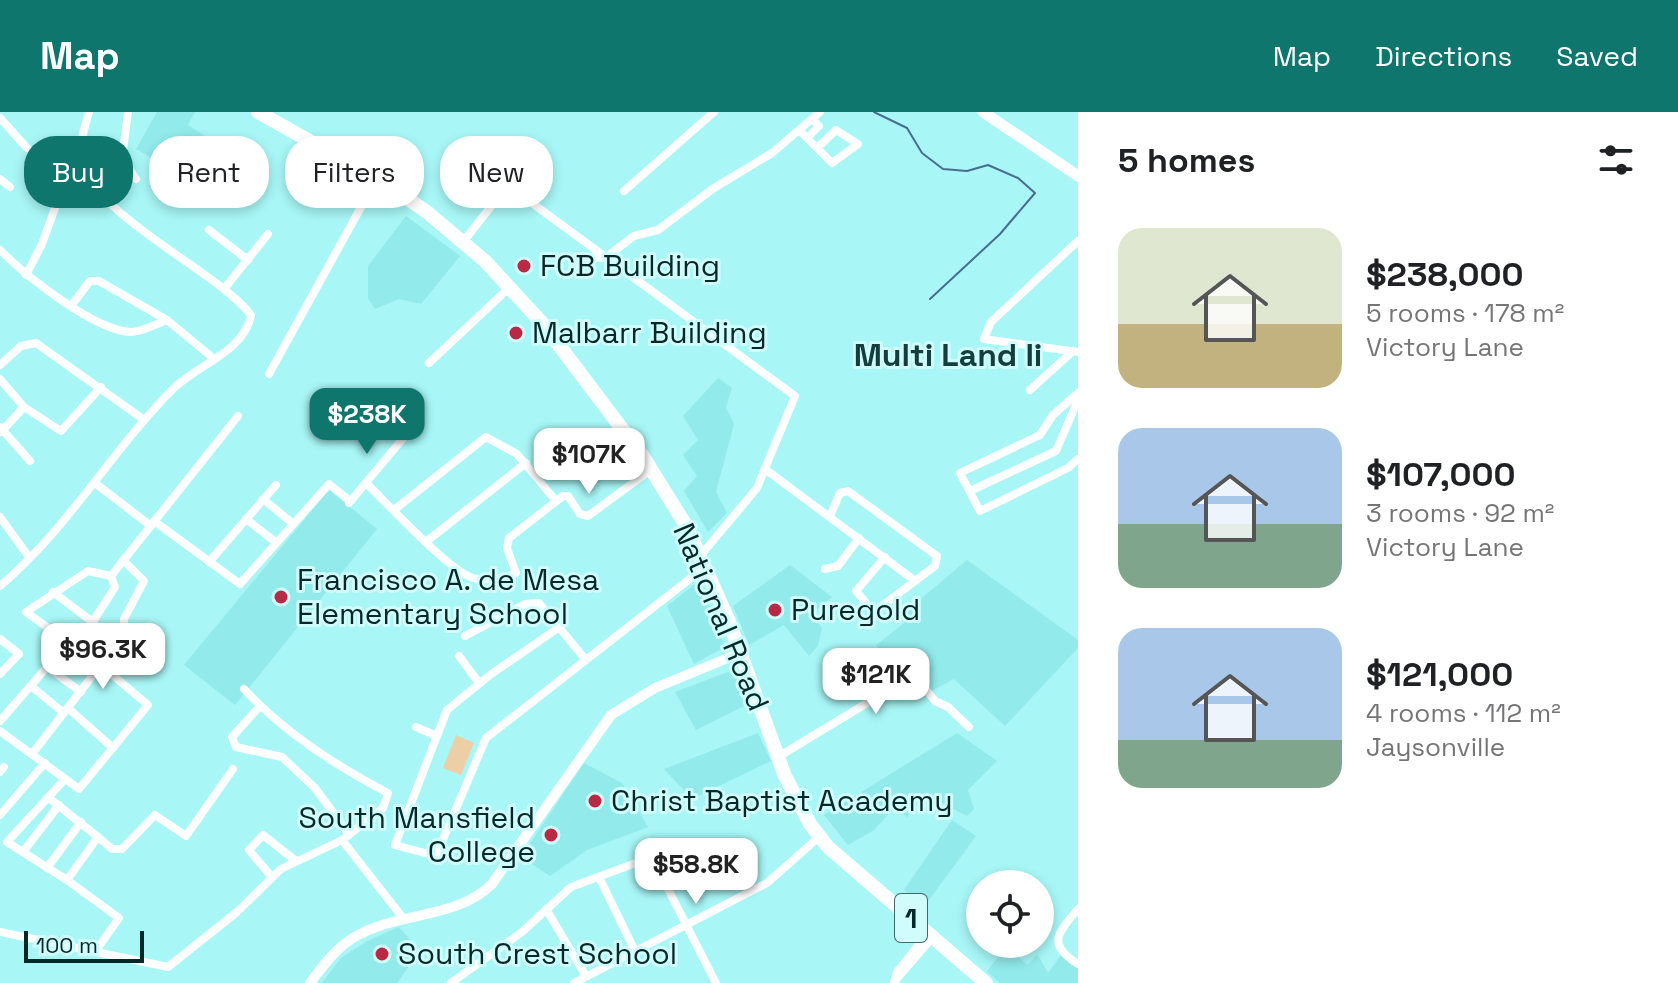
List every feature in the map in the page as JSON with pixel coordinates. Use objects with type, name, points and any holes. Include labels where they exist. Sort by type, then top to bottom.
[{"type":"highway","name":"National Road","points":[[258,112],[301,136]]},
{"type":"highway","name":"National Road","points":[[417,208],[463,242],[511,287],[652,469],[703,560],[778,758],[806,818],[819,837],[986,983]]},
{"type":"main road","points":[[983,112],[1078,176]]},
{"type":"street","points":[[85,136],[89,112]]},
{"type":"street","points":[[128,112],[122,158],[136,179]]},
{"type":"street","points":[[624,191],[714,112]]},
{"type":"street","points":[[580,267],[592,256],[605,258],[634,236],[658,230],[800,131],[820,112]]},
{"type":"street","points":[[0,118],[24,145]]},
{"type":"street","points":[[807,138],[819,126],[813,120]]},
{"type":"street","points":[[800,131],[807,138],[817,148],[832,163],[858,144],[836,130],[817,148]]},
{"type":"street","points":[[0,179],[10,187]]},
{"type":"street","points":[[463,242],[493,204],[506,203],[521,195],[795,396],[765,469],[747,503],[703,560],[586,660],[486,738],[436,856],[395,845],[447,710],[479,683],[561,626]]},
{"type":"street","points":[[26,275],[55,208]]},
{"type":"street","points":[[0,586],[52,537],[143,419],[180,382],[231,347],[249,324],[251,315],[224,289],[179,259],[119,208]]},
{"type":"street","points":[[269,374],[360,208]]},
{"type":"street","points":[[209,230],[248,260]]},
{"type":"street","points":[[224,289],[268,234]]},
{"type":"street","points":[[1075,351],[984,339],[991,322],[1078,241]]},
{"type":"street","points":[[0,250],[26,275],[71,306],[122,331],[136,332],[167,320]]},
{"type":"street","points":[[71,306],[90,281],[99,281],[167,320],[213,358]]},
{"type":"street","points":[[429,363],[511,287]]},
{"type":"street","points":[[0,365],[21,346],[36,343],[143,419]]},
{"type":"street","points":[[1030,390],[1075,351]]},
{"type":"street","points":[[0,379],[24,407],[61,431],[101,387]]},
{"type":"street","points":[[1078,393],[1053,415],[1040,435],[961,471],[981,511],[1068,468],[1078,459]]},
{"type":"street","points":[[970,491],[1056,451],[1078,400]]},
{"type":"street","points":[[24,407],[1,430],[30,461]]},
{"type":"street","points":[[111,576],[238,416]]},
{"type":"street","points":[[95,483],[242,584],[329,484],[349,502],[410,430]]},
{"type":"street","points":[[394,510],[486,437],[506,447],[526,463],[556,501]]},
{"type":"street","points":[[427,541],[526,463]]},
{"type":"street","points":[[366,483],[469,577],[510,576],[516,569],[507,548],[509,538],[556,501],[567,495],[580,514],[588,516],[652,469]]},
{"type":"street","points":[[765,469],[914,580]]},
{"type":"street","points":[[209,562],[276,485]]},
{"type":"street","points":[[830,516],[840,493],[848,491],[937,556],[935,566],[879,611],[869,609],[856,591],[885,557]]},
{"type":"street","points":[[263,499],[291,522]]},
{"type":"street","points":[[0,517],[29,557]]},
{"type":"street","points":[[246,519],[273,540]]},
{"type":"street","points":[[825,569],[838,566],[859,538]]},
{"type":"street","points":[[32,754],[124,635],[124,619],[144,581],[123,560]]},
{"type":"street","points":[[88,571],[111,576],[115,587],[76,648],[26,612],[88,571]]},
{"type":"street","points":[[53,592],[94,623]]},
{"type":"street","points":[[465,636],[530,602],[543,605],[586,660]]},
{"type":"street","points":[[0,639],[19,654],[0,674]]},
{"type":"street","points":[[310,983],[343,945],[367,930],[468,902],[485,891],[598,730],[625,704],[706,664],[740,653]]},
{"type":"street","points":[[459,656],[479,683]]},
{"type":"street","points":[[0,731],[79,789],[148,705],[102,666]]},
{"type":"street","points":[[0,721],[47,667],[81,692]]},
{"type":"street","points":[[778,758],[900,683],[912,672],[935,701],[948,707],[969,727]]},
{"type":"street","points":[[31,686],[113,748]]},
{"type":"street","points":[[0,932],[168,967],[237,912],[272,877],[296,861],[346,837],[383,808],[388,793],[375,789],[311,748],[244,689]]},
{"type":"street","points":[[260,706],[232,737],[236,747],[282,757],[315,788],[403,918]]},
{"type":"street","points":[[416,727],[437,736]]},
{"type":"street","points":[[0,815],[45,763]]},
{"type":"street","points":[[49,798],[112,849],[122,849],[155,815],[186,836],[233,769]]},
{"type":"street","points":[[65,779],[7,842],[67,880],[120,920],[95,952]]},
{"type":"street","points":[[23,852],[59,805]]},
{"type":"street","points":[[47,868],[81,822]]},
{"type":"street","points":[[272,877],[249,850],[263,835],[296,861]]},
{"type":"street","points":[[67,880],[98,837]]},
{"type":"street","points":[[574,983],[767,883],[819,837]]},
{"type":"street","points":[[646,846],[714,982]]},
{"type":"street","points":[[451,983],[499,950],[571,887],[652,857]]},
{"type":"street","points":[[599,877],[635,951]]},
{"type":"street","points":[[546,909],[586,976]]},
{"type":"street","points":[[1078,909],[1060,932],[1058,942],[1062,954],[1078,964]]},
{"type":"street","points":[[894,983],[930,935]]},
{"type":"shaded area","points":[[157,112],[195,112],[188,125],[205,136],[149,136],[149,157],[136,149]]},
{"type":"shaded area","points":[[406,216],[460,256],[421,304],[399,299],[375,309],[368,298],[368,266]]},
{"type":"shaded area","points":[[718,378],[732,388],[726,407],[734,424],[716,492],[727,513],[708,532],[684,491],[697,476],[683,455],[698,440],[683,416]]},
{"type":"shaded area","name":"Francisco A. de Mesa Elementary School","points":[[329,490],[377,529],[235,705],[184,665]]},
{"type":"shaded area","points":[[967,560],[1078,640],[1078,648],[1005,726],[954,679],[926,694],[914,680],[906,687],[876,645],[908,620],[904,613]]},
{"type":"shaded area","name":"Puregold","points":[[790,565],[832,597],[812,613],[822,628],[818,646],[809,656],[784,625],[749,645],[733,606]]},
{"type":"shaded area","points":[[700,580],[725,647],[694,664],[667,606]]},
{"type":"shaded area","points":[[733,670],[746,705],[696,730],[675,692]]},
{"type":"shaded area","points":[[758,733],[771,761],[692,799],[664,769]]},
{"type":"shaded area","points":[[957,733],[997,761],[968,790],[974,809],[967,816],[927,795],[907,817],[894,808],[874,830],[848,845],[824,815]]},
{"type":"shaded area","points":[[456,735],[474,743],[461,775],[443,768]]},
{"type":"shaded area","name":"Christ Baptist Academy","points":[[584,763],[622,783],[648,827],[587,850],[550,876],[521,857]]},
{"type":"shaded area","points":[[952,820],[976,836],[923,908],[904,890]]},
{"type":"shaded area","name":"South Crest School","points":[[399,927],[420,951],[397,983],[322,983],[341,958],[367,941]]},
{"type":"shaded area","points":[[1061,955],[1078,966],[1078,983],[1000,983],[987,971],[997,958],[1019,958],[1028,965],[1034,958],[1039,958],[1048,973]]},
{"type":"waterway","points":[[874,112],[907,128],[922,153],[943,169],[967,171],[988,165],[1018,178],[1035,193],[1000,234],[930,299]]},
{"type":"place","name":"FCB Building","points":[[524,266]]},
{"type":"place","name":"Malbarr Building","points":[[516,333]]},
{"type":"place","name":"Francisco A. de Mesa Elementary School","points":[[281,597]]},
{"type":"place","name":"Puregold","points":[[775,610]]},
{"type":"place","name":"Christ Baptist Academy","points":[[595,801]]},
{"type":"place","name":"South Mansfield College","points":[[551,835]]},
{"type":"place","name":"South Crest School","points":[[382,954]]},
{"type":"district","name":"Multi Land Ii","points":[[948,355]]}]
